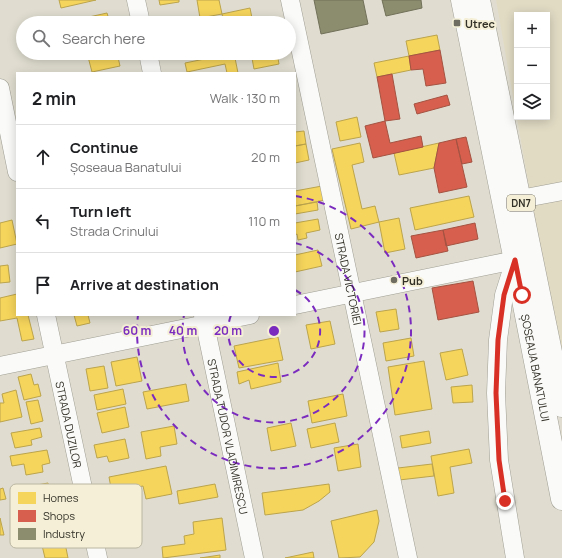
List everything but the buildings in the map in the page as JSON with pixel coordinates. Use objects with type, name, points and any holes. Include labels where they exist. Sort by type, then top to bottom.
[{"type":"main road","name":"ȘOSEAUA BANATULUI","points":[[462,0],[524,258],[562,406]]},
{"type":"main road","name":"ȘOSEAUA BANATULUI","points":[[479,0],[520,199],[524,258],[562,499]]},
{"type":"street","points":[[136,0],[139,16]]},
{"type":"street","name":"STRADA VICTORIEI","points":[[290,0],[293,16]]},
{"type":"street","name":"STRADA VICTORIEI","points":[[296,28],[408,558]]},
{"type":"street","points":[[149,60],[152,72]]},
{"type":"street","points":[[0,88],[16,167]]},
{"type":"street","points":[[520,199],[562,191]]},
{"type":"street","points":[[296,305],[524,258]]},
{"type":"street","points":[[515,558],[499,460],[496,393],[498,340],[504,295],[524,258]]},
{"type":"street","name":"STRADA DUZILOR","points":[[46,316],[82,484]]},
{"type":"street","points":[[0,366],[54,356],[204,320],[241,316]]},
{"type":"street","name":"STRADA TUDOR VLADIMIRESCU","points":[[204,320],[254,558]]},
{"type":"street","name":"STRADA DUZILOR","points":[[96,548],[98,558]]},
{"type":"shaded area","points":[[496,0],[562,0],[562,372],[517,120],[550,120],[550,12],[514,12],[514,101]]},
{"type":"place","name":"Utrec","points":[[457,23]]},
{"type":"place","name":"Pub","points":[[394,280]]},
{"type":"route","points":[[505,501],[499,460],[496,393],[498,340],[504,295],[515,260],[522,295]]}]
